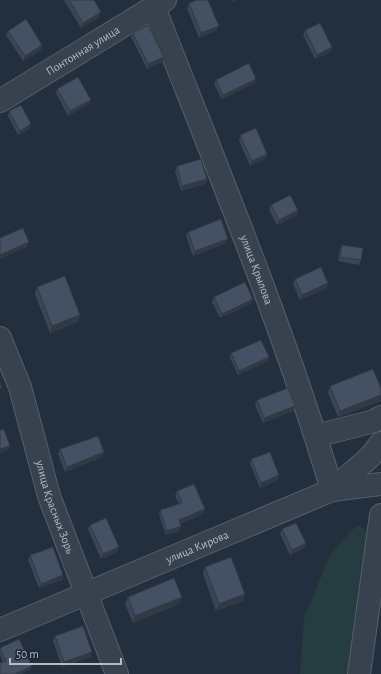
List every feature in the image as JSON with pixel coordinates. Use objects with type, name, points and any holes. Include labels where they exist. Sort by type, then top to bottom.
[{"type":"street","name":"Понтонная улица","points":[[0,101],[159,3]]},
{"type":"street","name":"улица Крылова","points":[[159,3],[316,436],[332,490]]},
{"type":"street","name":"улица Красных Зорь","points":[[0,338],[20,387],[49,496],[88,594],[117,674]]},
{"type":"street","points":[[316,436],[374,421],[381,417]]},
{"type":"street","name":"улица Кирова","points":[[0,630],[332,490],[370,457],[381,443]]},
{"type":"street","points":[[332,490],[381,484]]},
{"type":"street","points":[[359,674],[381,515]]},
{"type":"green space","points":[[357,525],[374,534],[351,674],[300,674],[304,618],[331,553]]},
{"type":"building","points":[[69,0],[94,0],[101,12],[83,23]]},
{"type":"building","points":[[197,0],[208,0],[219,26],[201,33],[189,3]]},
{"type":"building","points":[[26,19],[42,45],[25,56],[8,31]]},
{"type":"building","points":[[320,23],[332,47],[317,55],[305,30]]},
{"type":"building","points":[[148,25],[164,57],[148,64],[133,33]]},
{"type":"building","points":[[249,63],[256,79],[223,95],[216,80]]},
{"type":"building","points":[[78,77],[91,100],[70,111],[57,89]]},
{"type":"building","points":[[21,105],[31,124],[20,131],[9,111]]},
{"type":"building","points":[[256,128],[267,154],[252,161],[240,135]]},
{"type":"building","points":[[201,159],[207,179],[182,186],[177,166]]},
{"type":"building","points":[[290,195],[298,210],[279,220],[271,205]]},
{"type":"building","points":[[221,219],[228,239],[195,251],[188,232]]},
{"type":"building","points":[[23,228],[29,242],[0,255],[0,238]]},
{"type":"building","points":[[342,245],[363,248],[361,260],[340,257]]},
{"type":"building","points":[[321,267],[328,283],[302,295],[295,279]]},
{"type":"building","points":[[65,276],[80,315],[52,326],[37,287]]},
{"type":"building","points":[[245,282],[253,299],[222,314],[214,297]]},
{"type":"building","points":[[261,340],[269,357],[239,371],[231,353]]},
{"type":"building","points":[[373,369],[381,388],[381,395],[340,411],[330,386]]},
{"type":"building","points":[[288,388],[295,406],[264,418],[257,400]]},
{"type":"building","points":[[4,429],[10,446],[0,449],[0,430]]},
{"type":"building","points":[[98,436],[104,452],[67,467],[60,449]]},
{"type":"building","points":[[270,452],[279,475],[261,483],[251,459]]},
{"type":"building","points":[[194,484],[205,509],[179,520],[181,526],[167,531],[160,510],[182,503],[177,491]]},
{"type":"building","points":[[106,518],[119,547],[103,554],[90,525]]},
{"type":"building","points":[[296,523],[306,543],[292,550],[282,529]]},
{"type":"building","points":[[53,547],[63,575],[41,584],[30,555]]},
{"type":"building","points":[[231,557],[245,594],[219,604],[205,567]]},
{"type":"building","points":[[174,578],[182,597],[135,616],[128,597]]},
{"type":"building","points":[[83,626],[92,652],[64,662],[55,636]]},
{"type":"building","points":[[19,639],[32,666],[15,674],[0,674],[0,663],[6,661],[0,648]]}]
